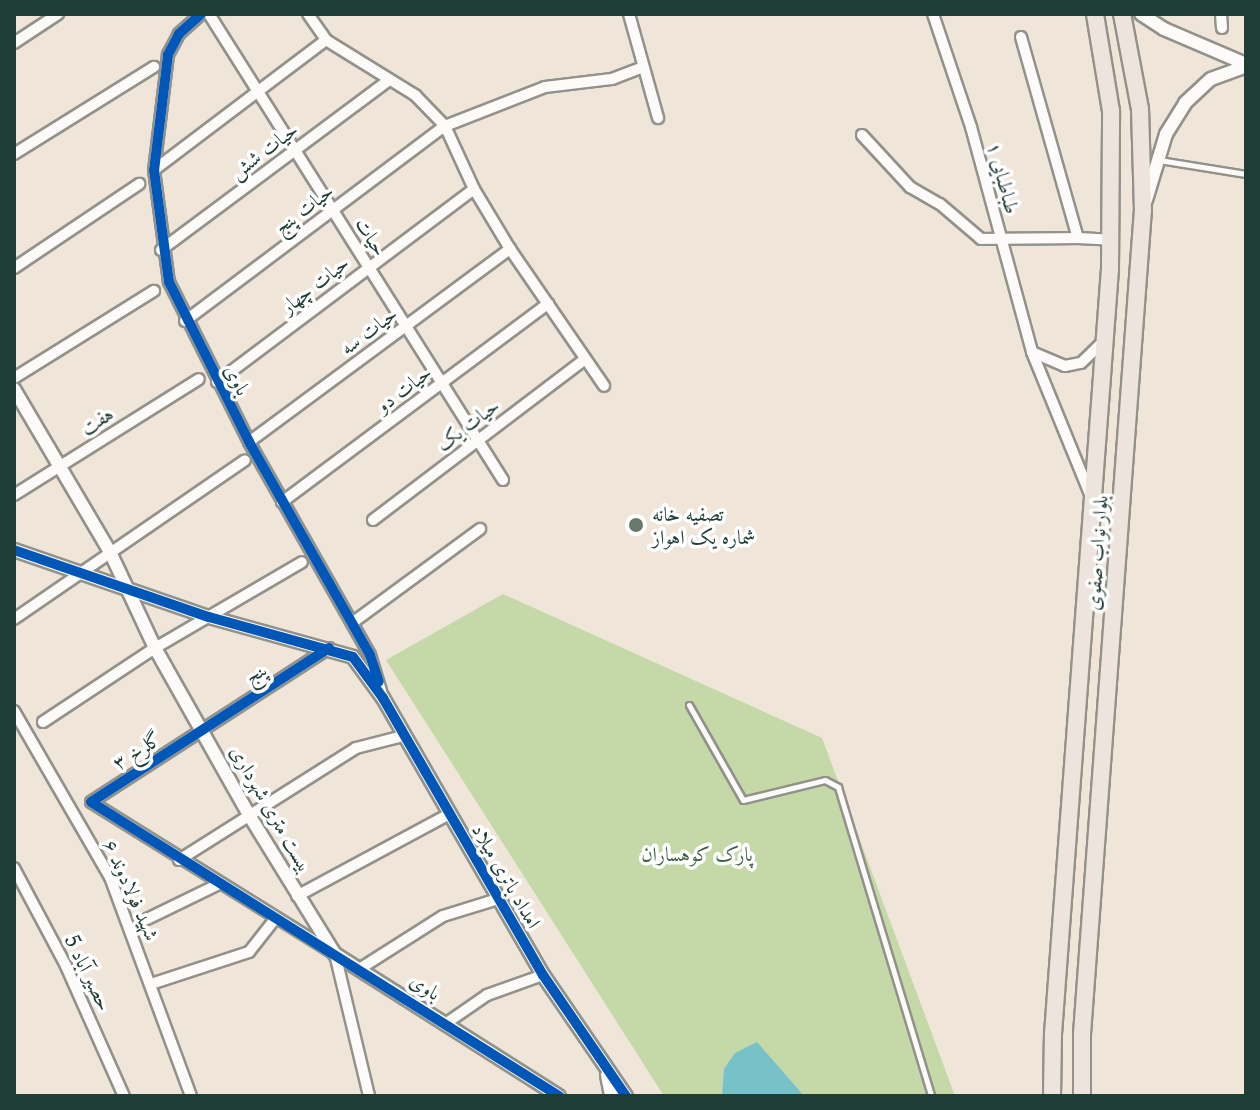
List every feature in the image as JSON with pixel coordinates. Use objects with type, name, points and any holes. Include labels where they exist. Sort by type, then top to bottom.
[{"type":"main road","name":"بلوار نواب صفوی","points":[[1052,1096],[1111,240],[1111,111],[1095,14]]},
{"type":"main road","name":"بلوار نواب صفوی","points":[[1082,1096],[1082,1034],[1143,210],[1140,109],[1122,14]]},
{"type":"street","points":[[14,43],[58,14]]},
{"type":"street","name":"باوی","points":[[201,14],[179,34],[168,55],[154,170],[161,250],[185,321],[282,502],[370,655],[383,698]]},
{"type":"street","name":"حیات","points":[[209,14],[503,480]]},
{"type":"street","points":[[308,14],[326,40],[415,95],[445,126],[474,189],[510,249],[604,386]]},
{"type":"street","points":[[629,14],[641,68],[658,118]]},
{"type":"street","name":"طباطبایی ۱","points":[[933,14],[1032,352],[1092,500]]},
{"type":"street","points":[[1141,14],[1164,29],[1246,65]]},
{"type":"street","points":[[1221,14],[1222,28]]},
{"type":"street","points":[[1021,37],[1078,238]]},
{"type":"street","points":[[154,170],[326,40]]},
{"type":"street","points":[[1143,210],[1158,160],[1185,103],[1211,79],[1246,65]]},
{"type":"street","points":[[14,154],[154,67]]},
{"type":"street","name":"حیات پنج","points":[[185,321],[445,126],[545,87],[612,79],[641,68]]},
{"type":"street","name":"حیات شش","points":[[161,250],[388,81]]},
{"type":"street","points":[[862,135],[910,187],[940,204],[971,233],[1002,242],[1078,238],[1111,240]]},
{"type":"street","points":[[14,268],[139,184]]},
{"type":"street","name":"حیات چهار","points":[[217,382],[474,189]]},
{"type":"street","name":"حیات سه","points":[[249,442],[510,249]]},
{"type":"street","points":[[14,378],[154,291]]},
{"type":"street","name":"حیات دو","points":[[282,502],[548,304]]},
{"type":"street","points":[[1032,352],[1065,366],[1081,363],[1106,339]]},
{"type":"street","name":"حیات یک","points":[[373,520],[585,359]]},
{"type":"street","name":"هفت","points":[[14,495],[199,379]]},
{"type":"street","name":"بیست متری شهرداری","points":[[14,389],[61,464],[111,554],[155,648],[249,815],[335,954]]},
{"type":"street","points":[[14,619],[245,460]]},
{"type":"street","points":[[352,623],[480,529]]},
{"type":"street","points":[[14,550],[209,617],[353,657],[383,698]]},
{"type":"street","points":[[43,722],[155,648],[302,562]]},
{"type":"street","name":"پنج","points":[[203,730],[329,648]]},
{"type":"street","name":"امداد باتری میلاد","points":[[383,698],[543,975],[626,1096]]},
{"type":"street","name":"شهید فولادوند ۶","points":[[14,711],[110,877],[191,1096]]},
{"type":"street","name":"گلرخ ۳","points":[[91,802],[203,730]]},
{"type":"street","points":[[179,860],[356,748],[403,736]]},
{"type":"street","name":"باوی","points":[[91,802],[179,860],[448,1022],[559,1096]]},
{"type":"street","points":[[297,896],[449,814]]},
{"type":"street","name":"حصیر آباد 5","points":[[14,868],[66,966],[124,1096]]},
{"type":"street","points":[[147,919],[219,884]]},
{"type":"street","points":[[361,968],[443,916],[498,899]]},
{"type":"street","points":[[151,984],[249,952],[275,919]]},
{"type":"street","points":[[335,954],[369,1096]]},
{"type":"street","points":[[448,1022],[487,995],[543,975]]},
{"type":"street","name":"امداد باتری میلاد","points":[[605,1068],[611,1096]]},
{"type":"street","name":"باوی","points":[[535,1079],[552,1096]]},
{"type":"lane","points":[[1158,160],[1246,174]]},
{"type":"lane","points":[[689,705],[743,800],[825,780],[838,787],[931,1096]]},
{"type":"green space","name":"پارک کوهساران","points":[[503,594],[822,738],[955,1096],[664,1096],[386,660]]},
{"type":"water","points":[[757,1042],[804,1096],[722,1096],[724,1069],[735,1053]]},
{"type":"cycle path","points":[[201,14],[179,34],[168,55],[154,170],[169,282],[249,442],[370,655],[379,682]]},
{"type":"cycle path","points":[[14,550],[209,617],[353,657],[383,698],[543,975],[626,1096]]},
{"type":"cycle path","points":[[329,648],[91,802],[559,1096]]},
{"type":"place","name":"تصفیه خانه شماره یک اهواز","points":[[636,525]]}]
